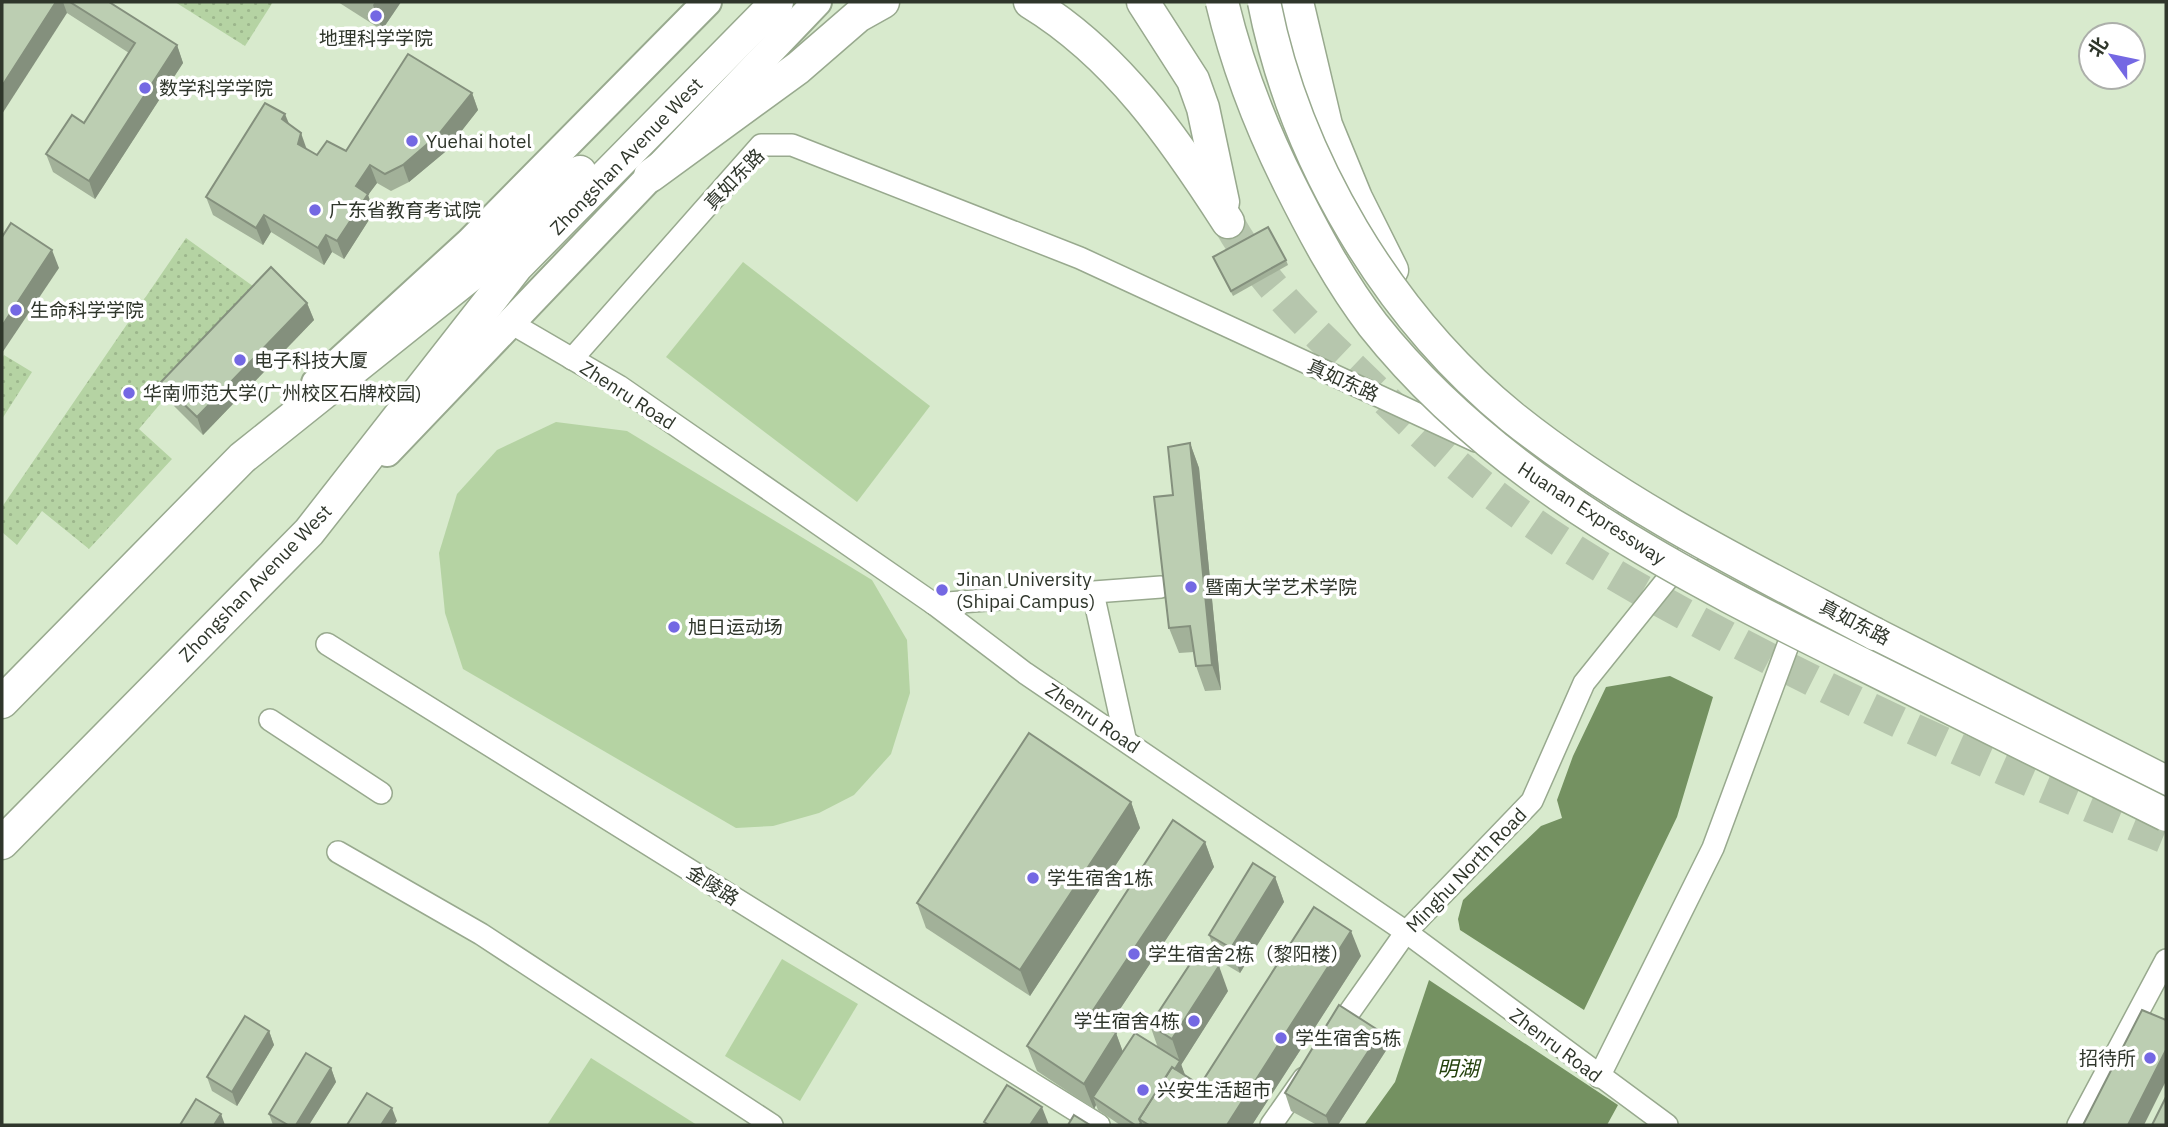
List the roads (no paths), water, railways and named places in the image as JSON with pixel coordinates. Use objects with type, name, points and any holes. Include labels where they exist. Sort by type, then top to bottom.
[{"type":"highway","name":"Zhongshan Avenue West","points":[[2,702],[242,458],[492,258],[748,2]]},
{"type":"highway","name":"Zhongshan Avenue West","points":[[2,843],[309,532],[517,267],[777,2]]},
{"type":"highway","points":[[650,176],[798,68],[840,29],[883,2]]},
{"type":"highway","points":[[1030,2],[1082,39],[1144,103],[1177,144],[1228,222],[1203,108],[1193,80],[1143,2]]},
{"type":"highway","name":"Huanan Expressway","points":[[1222,2],[1244,77],[1266,133],[1326,253],[1355,300],[1391,346],[1480,435],[1553,490],[1710,589],[2166,815]]},
{"type":"highway","name":"Huanan Expressway","points":[[1264,2],[1276,53],[1318,163],[1355,233],[1414,316],[1473,380],[1511,415],[1570,460],[1636,504],[1875,634],[2166,782]]},
{"type":"highway","points":[[1297,2],[1313,76],[1330,136],[1356,198],[1414,316]]},
{"type":"main road","points":[[242,458],[324,375],[470,242],[706,2]]},
{"type":"main road","points":[[309,532],[817,2]]},
{"type":"street","name":"真如东路","points":[[572,359],[761,145],[792,145],[1080,258],[1698,541],[2166,782]]},
{"type":"street","name":"Zhenru Road","points":[[511,323],[619,386],[934,604],[1025,673],[1125,738],[1406,932],[1667,1125]]},
{"type":"street","name":"Minghu North Road","points":[[1271,1125],[1406,932],[1532,801],[1584,682],[1698,541]]},
{"type":"street","points":[[934,604],[1161,587]]},
{"type":"street","points":[[1093,593],[1125,738]]},
{"type":"street","points":[[1599,1077],[1713,848],[1806,597]]},
{"type":"street","name":"金陵路","points":[[327,644],[1099,1125]]},
{"type":"street","points":[[270,720],[381,793]]},
{"type":"street","points":[[338,852],[481,934],[772,1125]]},
{"type":"street","points":[[2078,1125],[2166,960]]},
{"type":"water","points":[[1670,676],[1713,697],[1677,817],[1584,1010],[1460,930],[1458,919],[1463,900],[1541,826],[1562,818],[1557,800],[1573,756],[1606,687]]},
{"type":"water","name":"明湖","points":[[1429,980],[1618,1105],[1607,1125],[1364,1125],[1395,1082]]},
{"type":"tunnel","points":[[1228,222],[1273,286],[1324,340],[1424,436],[1528,520],[1667,605],[1844,696],[2004,770],[2166,838]]},
{"type":"place","name":"地理科学学院","points":[[376,16]]},
{"type":"place","name":"数学科学学院","points":[[145,88]]},
{"type":"place","name":"Yuehai hotel","points":[[412,141]]},
{"type":"place","name":"广东省教育考试院","points":[[315,210]]},
{"type":"place","name":"生命科学学院","points":[[16,310]]},
{"type":"place","name":"电子科技大厦","points":[[240,360]]},
{"type":"place","name":"华南师范大学(广州校区石牌校园)","points":[[129,393]]},
{"type":"place","name":"暨南大学艺术学院","points":[[1191,587]]},
{"type":"place","name":"Jinan University (Shipai Campus)","points":[[942,590]]},
{"type":"place","name":"旭日运动场","points":[[674,627]]},
{"type":"place","name":"学生宿舍1栋","points":[[1033,878]]},
{"type":"place","name":"学生宿舍2栋（黎阳楼）","points":[[1134,954]]},
{"type":"place","name":"学生宿舍4栋","points":[[1194,1021]]},
{"type":"place","name":"学生宿舍5栋","points":[[1281,1038]]},
{"type":"place","name":"招待所","points":[[2150,1058]]},
{"type":"place","name":"兴安生活超市","points":[[1143,1090]]}]
